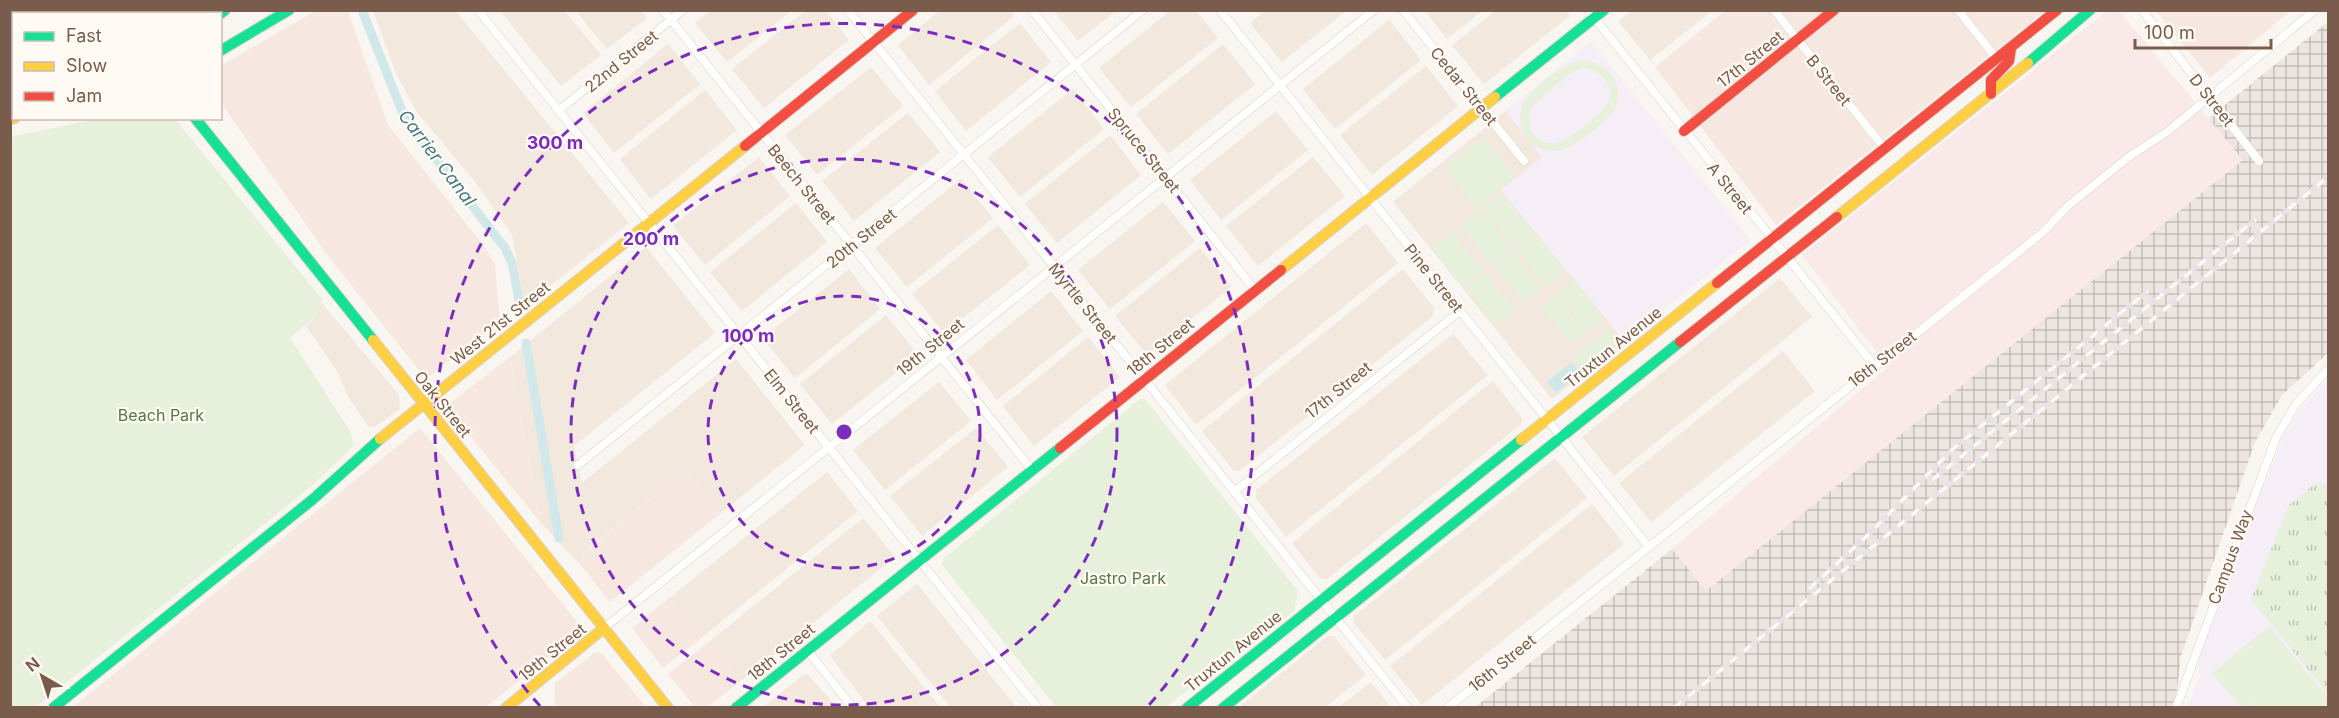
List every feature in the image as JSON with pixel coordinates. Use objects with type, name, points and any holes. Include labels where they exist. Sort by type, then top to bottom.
[{"type":"main road","points":[[222,50],[289,10]]},
{"type":"main road","name":"West 21st Street","points":[[53,708],[312,500],[346,467],[913,10]]},
{"type":"main road","name":"18th Street","points":[[736,708],[1482,108],[1591,14],[1604,10]]},
{"type":"main road","name":"17th Street","points":[[1684,131],[1834,10]]},
{"type":"main road","name":"Truxtun Avenue","points":[[1187,708],[2057,10]]},
{"type":"main road","points":[[1223,708],[1991,94],[2090,10]]},
{"type":"main road","points":[[1991,94],[1991,80],[2009,61],[2011,48]]},
{"type":"main road","name":"Oak Street","points":[[197,120],[668,708]]},
{"type":"main road","name":"19th Street","points":[[506,708],[604,628]]},
{"type":"street","name":"Elm Street","points":[[478,10],[1038,708]]},
{"type":"street","name":"Beech Street","points":[[663,10],[1032,470]]},
{"type":"street","name":"22nd Street","points":[[558,111],[683,10]]},
{"type":"street","name":"Myrtle Street","points":[[848,10],[1408,708]]},
{"type":"street","name":"Spruce Street","points":[[1032,10],[1255,290]]},
{"type":"street","name":"20th Street","points":[[578,465],[1143,10]]},
{"type":"street","name":"Pine Street","points":[[1220,10],[1648,546]]},
{"type":"street","name":"19th Street","points":[[604,628],[1374,10]]},
{"type":"street","name":"Cedar Street","points":[[1403,10],[1524,161]]},
{"type":"street","name":"B Street","points":[[1773,10],[1885,149]]},
{"type":"street","points":[[1958,10],[1998,59]]},
{"type":"street","name":"D Street","points":[[2142,10],[2259,161]]},
{"type":"street","name":"16th Street","points":[[1447,708],[2042,233],[2069,205],[2210,98],[2315,10]]},
{"type":"street","name":"A Street","points":[[1591,14],[1874,365]]},
{"type":"street","name":"17th Street","points":[[1234,492],[1460,311]]},
{"type":"street","name":"Campus Way","points":[[2176,708],[2267,458],[2292,410],[2328,369]]},
{"type":"street","points":[[807,650],[853,708]]},
{"type":"shaded area","points":[[98,10],[100,12],[12,12],[11,72],[11,11]]},
{"type":"shaded area","points":[[941,10],[1010,11],[1014,16],[929,85],[898,45]]},
{"type":"shaded area","points":[[1171,10],[1196,11],[1218,38],[1131,107],[1099,68]]},
{"type":"shaded area","points":[[315,11],[348,11],[388,125],[484,246],[495,264],[500,321],[426,379],[328,256],[222,104],[222,65]]},
{"type":"shaded area","points":[[373,11],[456,11],[629,223],[525,306],[512,235],[477,184],[416,111],[396,73]]},
{"type":"shaded area","points":[[500,11],[565,11],[601,55],[561,86]]},
{"type":"shaded area","points":[[576,11],[641,11],[647,18],[607,49]]},
{"type":"shaded area","points":[[710,11],[791,11],[727,62],[695,23]]},
{"type":"shaded area","points":[[805,11],[826,11],[849,40],[764,108],[732,69]]},
{"type":"shaded area","points":[[1054,11],[1116,11],[1078,41]]},
{"type":"shaded area","points":[[1265,11],[1346,11],[1282,62],[1250,23]]},
{"type":"shaded area","points":[[1425,11],[1482,11],[1447,39]]},
{"type":"shaded area","points":[[1495,11],[1566,11],[1570,16],[1484,84],[1452,45]]},
{"type":"shaded area","points":[[1631,11],[1712,11],[1650,60],[1618,21]]},
{"type":"shaded area","points":[[1725,11],[2045,11],[1776,225],[1655,67]]},
{"type":"shaded area","points":[[2107,11],[2119,11],[2243,160],[1706,591],[1672,549],[1888,367],[1802,255]]},
{"type":"shaded area","points":[[2156,11],[2290,11],[2210,78]]},
{"type":"shaded area","points":[[1389,20],[1421,60],[1335,129],[1303,89]]},
{"type":"shaded area","points":[[2328,22],[2328,353],[2282,395],[2255,442],[2181,656],[2175,707],[1474,708]]},
{"type":"shaded area","points":[[1020,23],[1051,62],[966,131],[935,91]]},
{"type":"shaded area","points":[[1591,42],[1750,240],[1552,399],[1393,202]]},
{"type":"shaded area","points":[[1591,42],[1750,240],[1624,341],[1501,190],[1542,157],[1506,111]]},
{"type":"shaded area","points":[[668,44],[700,84],[614,153],[583,113]]},
{"type":"shaded area","points":[[1223,44],[1255,84],[1168,154],[1136,114]]},
{"type":"shaded area","points":[[1426,66],[1458,106],[1372,175],[1340,135]]},
{"type":"shaded area","points":[[871,67],[903,106],[817,175],[785,135]]},
{"type":"shaded area","points":[[1073,89],[1104,129],[1020,197],[988,157]]},
{"type":"shaded area","points":[[705,90],[737,130],[651,199],[620,159]]},
{"type":"shaded area","points":[[1276,111],[1308,150],[1221,220],[1190,180]]},
{"type":"shaded area","points":[[908,113],[940,152],[854,221],[822,181]]},
{"type":"shaded area","points":[[1110,135],[1141,175],[1057,243],[1025,204]]},
{"type":"shaded area","points":[[759,157],[790,196],[705,265],[673,226]]},
{"type":"shaded area","points":[[1313,157],[1345,196],[1258,266],[1226,226]]},
{"type":"shaded area","points":[[961,179],[993,218],[907,287],[875,248]]},
{"type":"shaded area","points":[[1163,202],[1195,241],[1110,309],[1078,270]]},
{"type":"shaded area","points":[[796,203],[827,242],[742,311],[710,272]]},
{"type":"shaded area","points":[[1366,223],[1398,263],[1196,425],[1165,385]]},
{"type":"shaded area","points":[[998,225],[1030,265],[944,333],[912,294]]},
{"type":"shaded area","points":[[646,247],[715,333],[574,446],[582,483],[736,359],[805,445],[721,513],[686,470],[584,552],[583,568],[540,522],[510,357]]},
{"type":"shaded area","points":[[1200,248],[1231,287],[1147,355],[1115,316]]},
{"type":"shaded area","points":[[849,269],[880,309],[795,378],[763,338]]},
{"type":"shaded area","points":[[1403,269],[1434,308],[1433,316],[1239,471],[1233,470],[1202,431]]},
{"type":"shaded area","points":[[1780,278],[1812,317],[1614,476],[1582,437]]},
{"type":"shaded area","points":[[1051,291],[1083,331],[997,400],[966,360]]},
{"type":"shaded area","points":[[321,302],[399,395],[400,409],[374,427],[368,426],[349,398],[337,371],[306,326],[317,315]]},
{"type":"shaded area","points":[[886,315],[918,355],[832,424],[800,384]]},
{"type":"shaded area","points":[[1453,334],[1488,375],[1286,537],[1256,498],[1256,490]]},
{"type":"shaded area","points":[[1088,337],[1120,377],[1034,446],[1003,406]]},
{"type":"shaded area","points":[[1783,351],[1815,391],[1651,522],[1619,483]]},
{"type":"shaded area","points":[[510,357],[540,522],[446,406]]},
{"type":"shaded area","points":[[2328,378],[2328,707],[2188,708],[2200,676],[2198,661],[2282,439],[2298,413]]},
{"type":"shaded area","points":[[1493,381],[1522,418],[1521,424],[1327,579],[1320,578],[1292,543]]},
{"type":"shaded area","points":[[939,382],[971,421],[885,490],[853,450]]},
{"type":"shaded area","points":[[420,428],[578,623],[580,629],[578,634],[486,707],[73,707]]},
{"type":"shaded area","points":[[976,428],[1008,467],[922,536],[890,496]]},
{"type":"shaded area","points":[[1555,458],[1587,498],[1385,660],[1353,622],[1354,616]]},
{"type":"shaded area","points":[[686,470],[721,513],[610,602],[583,568],[584,553]]},
{"type":"shaded area","points":[[827,472],[858,511],[701,638],[669,598]]},
{"type":"shaded area","points":[[1592,504],[1624,544],[1422,705],[1390,666]]},
{"type":"shaded area","points":[[863,518],[895,557],[742,680],[710,641]]},
{"type":"shaded area","points":[[917,584],[1016,707],[950,707],[877,616]]},
{"type":"shaded area","points":[[669,598],[701,638],[663,668],[632,628]]},
{"type":"shaded area","points":[[870,621],[940,707],[869,707],[830,656]]},
{"type":"shaded area","points":[[1328,636],[1334,636],[1366,675],[1325,707],[1239,707]]},
{"type":"shaded area","points":[[710,641],[742,680],[708,707],[695,707],[668,674]]},
{"type":"shaded area","points":[[596,652],[601,653],[646,707],[554,707],[555,683]]},
{"type":"shaded area","points":[[807,674],[837,707],[765,706],[803,675]]},
{"type":"shaded area","points":[[1371,682],[1391,707],[1339,707]]},
{"type":"green space","points":[[1578,61],[1596,63],[1610,74],[1618,89],[1615,108],[1599,126],[1575,144],[1562,150],[1544,150],[1536,146],[1524,133],[1520,116],[1522,107],[1538,86],[1554,73]],"holes":[[[1591,69],[1606,80],[1610,92],[1607,105],[1599,114],[1563,141],[1549,143],[1541,140],[1534,134],[1530,125],[1531,107],[1573,71]]]},
{"type":"green space","name":"Beach Park","points":[[91,120],[176,120],[322,299],[317,315],[290,338],[350,431],[354,445],[314,484],[36,707],[11,707],[11,137]]},
{"type":"green space","points":[[1482,137],[1515,176],[1477,209],[1444,169]]},
{"type":"green space","points":[[1501,193],[1534,232],[1515,247],[1483,208]]},
{"type":"green space","points":[[1480,210],[1512,248],[1492,265],[1460,226]]},
{"type":"green space","points":[[1452,232],[1484,271],[1463,287],[1432,249]]},
{"type":"green space","points":[[1535,233],[1566,270],[1546,287],[1516,249]]},
{"type":"green space","points":[[1512,251],[1542,288],[1524,303],[1493,266]]},
{"type":"green space","points":[[1485,273],[1515,309],[1496,326],[1465,288]]},
{"type":"green space","points":[[1573,281],[1604,317],[1587,331],[1557,294]]},
{"type":"green space","points":[[1556,295],[1586,332],[1571,344],[1541,307]]},
{"type":"green space","points":[[1608,328],[1624,347],[1587,377],[1572,358]]},
{"type":"green space","name":"Jastro Park","points":[[1140,399],[1145,399],[1298,591],[1294,611],[1206,681],[1200,681],[1166,707],[1056,707],[942,565],[943,559]]},
{"type":"green space","points":[[2316,483],[2328,485],[2328,694],[2251,599],[2289,505]]},
{"type":"green space","points":[[2269,626],[2328,698],[2328,707],[2249,707],[2262,695],[2247,707],[2241,707],[2212,673]]},
{"type":"water","points":[[1572,362],[1581,373],[1556,393],[1547,382]]},
{"type":"waterway","name":"Carrier Canal","points":[[362,10],[405,119],[505,248],[512,263],[519,300]]},
{"type":"waterway","points":[[526,343],[559,538]]},
{"type":"railway","points":[[1674,708],[2328,177]]},
{"type":"railway","points":[[1932,480],[2256,219]]},
{"type":"railway","points":[[1809,589],[1868,535],[1954,448],[2148,291]]},
{"type":"traffic: fast","points":[[222,50],[289,10]]},
{"type":"traffic: fast","points":[[1495,97],[1604,10]]},
{"type":"traffic: fast","points":[[2028,63],[2090,10]]},
{"type":"traffic: fast","points":[[197,120],[373,340]]},
{"type":"traffic: fast","points":[[1223,708],[1680,342]]},
{"type":"traffic: fast","points":[[53,708],[312,500],[380,439]]},
{"type":"traffic: fast","points":[[1187,708],[1521,440]]},
{"type":"traffic: fast","points":[[736,708],[1060,448]]},
{"type":"traffic: slow","points":[[1837,217],[2028,63]]},
{"type":"traffic: slow","points":[[1281,270],[1495,97]]},
{"type":"traffic: slow","points":[[380,439],[745,146]]},
{"type":"traffic: slow","points":[[1521,440],[1717,283]]},
{"type":"traffic: slow","points":[[373,340],[668,708]]},
{"type":"traffic: slow","points":[[506,708],[604,628]]},
{"type":"traffic: jam","points":[[745,146],[913,10]]},
{"type":"traffic: jam","points":[[1684,131],[1834,10]]},
{"type":"traffic: jam","points":[[1717,283],[2057,10]]},
{"type":"traffic: jam","points":[[1991,94],[1991,80],[2009,61],[2011,48]]},
{"type":"traffic: jam","points":[[1680,342],[1837,217]]},
{"type":"traffic: jam","points":[[1060,448],[1281,270]]}]
